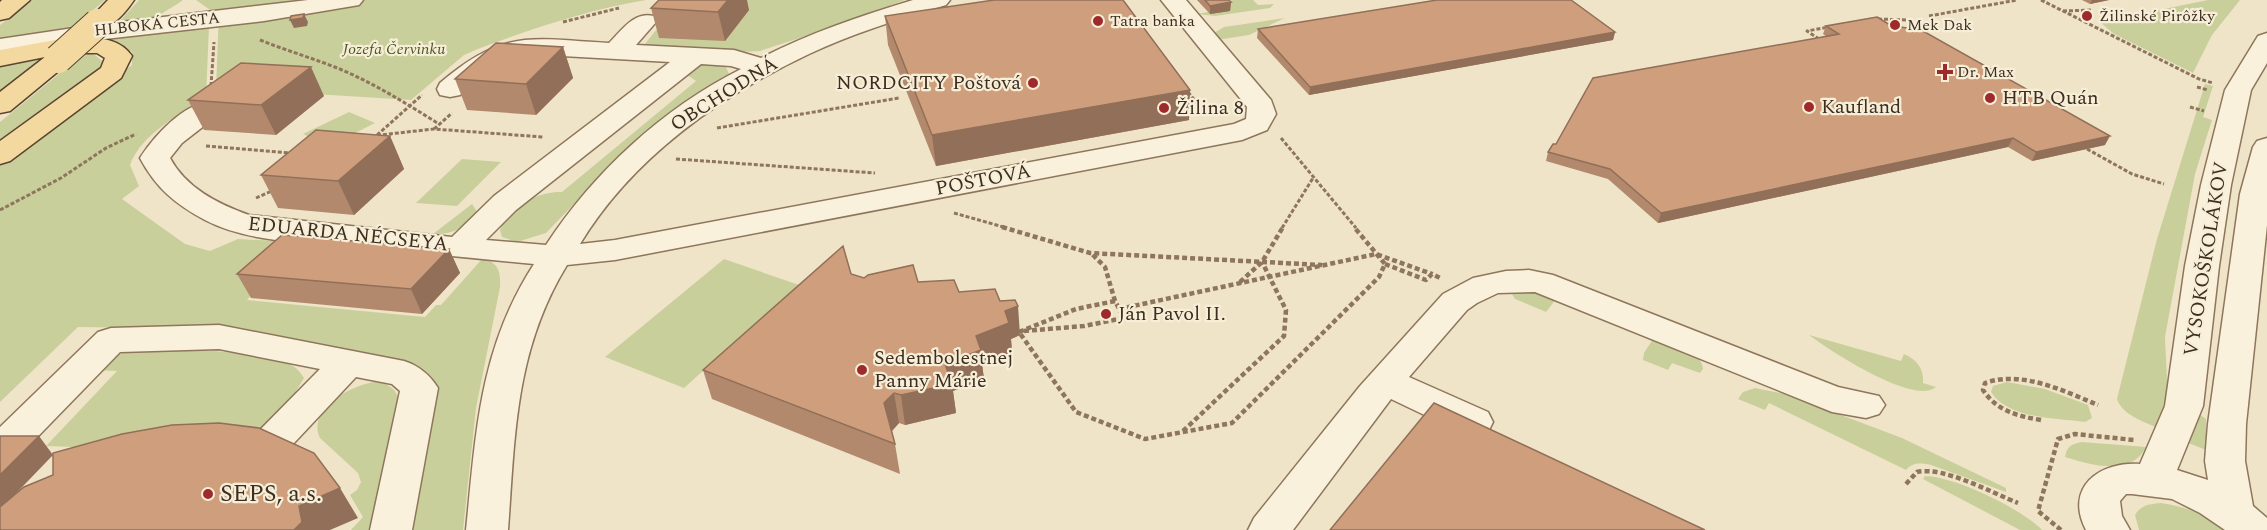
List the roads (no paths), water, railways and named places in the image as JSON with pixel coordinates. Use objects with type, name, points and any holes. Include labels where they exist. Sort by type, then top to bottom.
[{"type":"main road","points":[[0,13],[18,0]]},
{"type":"main road","points":[[0,105],[58,59],[122,0]]},
{"type":"main road","points":[[0,58],[46,49],[85,46],[107,47],[119,57],[112,72],[0,155]]},
{"type":"street","name":"HLBOKÁ CESTA","points":[[0,47],[57,36],[213,21],[351,0]]},
{"type":"street","name":"OBCHODNÁ","points":[[487,530],[500,395],[510,352],[532,297],[554,256],[588,206],[637,153],[703,101],[762,67],[835,33],[938,0]]},
{"type":"street","name":"POŠTOVÁ","points":[[554,256],[615,250],[695,235],[1242,131],[1257,124],[1262,114],[1261,106],[1173,0]]},
{"type":"street","points":[[617,50],[645,21]]},
{"type":"street","name":"VYSOKOŠKOLÁKOV","points":[[2153,479],[2184,406],[2204,254],[2216,185],[2220,98],[2267,40]]},
{"type":"street","points":[[450,89],[485,58],[508,48],[540,45],[734,58],[762,67]]},
{"type":"street","name":"EDUARDA NÉCSEYA","points":[[460,246],[505,203],[696,55]]},
{"type":"street","name":"EDUARDA NÉCSEYA","points":[[208,109],[173,135],[151,140],[155,158],[165,177],[189,198],[217,214],[243,224],[291,231],[554,256]]},
{"type":"street","name":"VYSOKOŠKOLÁKOV","points":[[2243,521],[2225,461],[2227,424],[2255,194],[2267,147]]},
{"type":"street","points":[[1269,530],[1386,381],[1455,302],[1470,291],[1491,282],[1516,279],[1541,282],[1832,399],[1866,405]]},
{"type":"street","points":[[0,451],[111,340],[219,337],[404,374],[419,388],[391,530]]},
{"type":"street","points":[[265,449],[348,363]]},
{"type":"street","points":[[1386,381],[1505,437]]},
{"type":"street","name":"VYSOKOŠKOLÁKOV","points":[[2109,530],[2102,520],[2099,498],[2112,483],[2130,478],[2153,479],[2199,493],[2243,521]]},
{"type":"place","name":"Žilinské Pirôžky","points":[[2087,16]]},
{"type":"place","name":"Tatra banka","points":[[1098,21]]},
{"type":"place","name":"Mek Dak","points":[[1895,25]]},
{"type":"place","name":"Dr. Max","points":[[1945,72]]},
{"type":"place","name":"NORDCITY Poštová","points":[[1033,83]]},
{"type":"place","name":"HTB Quán","points":[[1990,98]]},
{"type":"place","name":"Kaufland","points":[[1809,107]]},
{"type":"place","name":"Žilina 8","points":[[1164,108]]},
{"type":"place","name":"Ján Pavol II.","points":[[1106,314]]},
{"type":"place","name":"Sedembolestnej Panny Márie","points":[[862,370]]},
{"type":"place","name":"SEPS, a.s.","points":[[208,494]]},
{"type":"park label","name":"Jozefa Červinku","points":[[394,49]]}]
